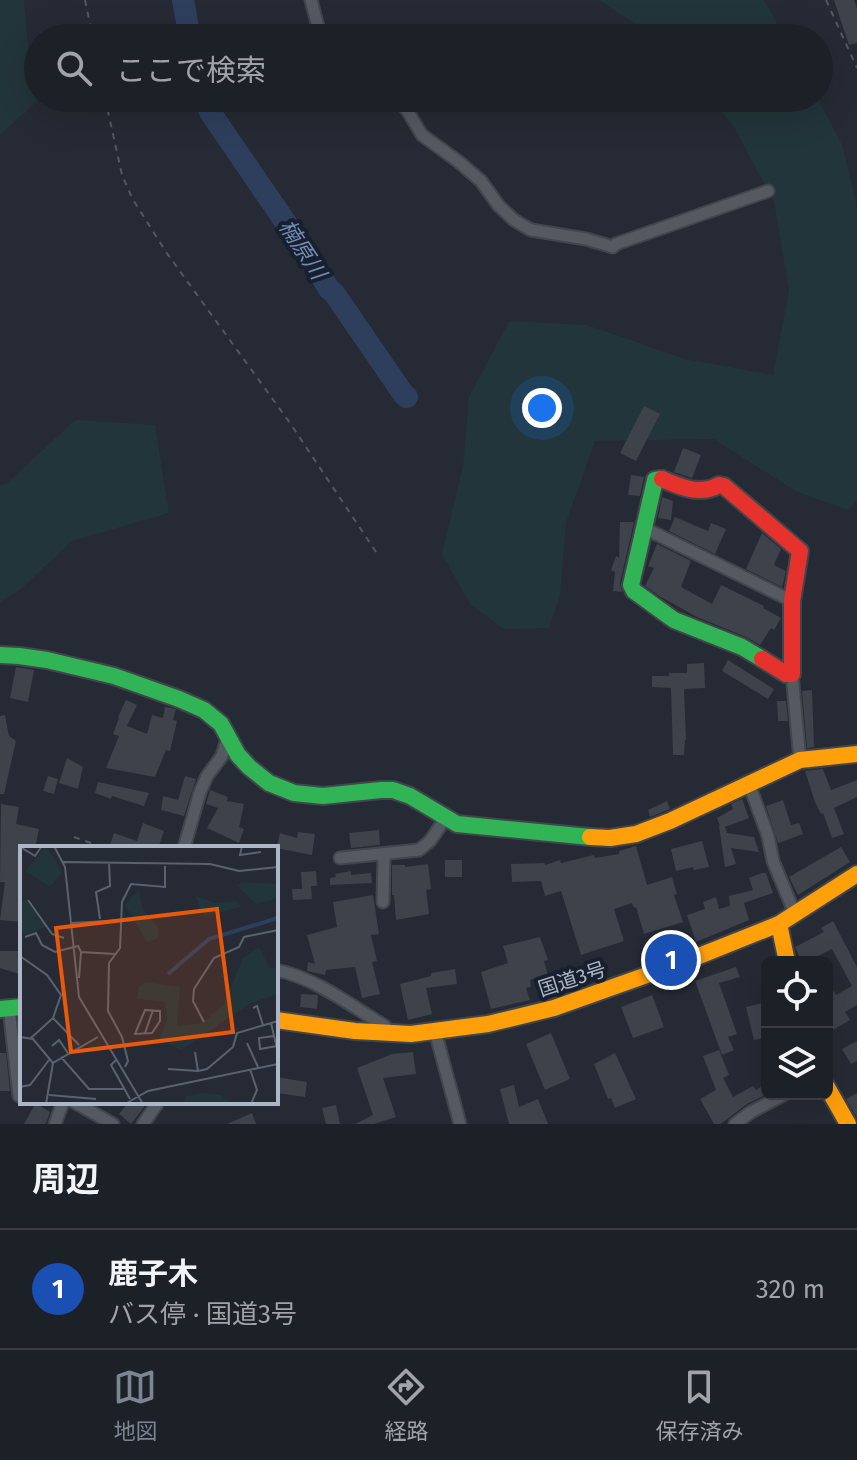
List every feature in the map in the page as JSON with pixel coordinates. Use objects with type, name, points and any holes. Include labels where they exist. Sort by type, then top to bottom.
[{"type":"main road","points":[[662,479],[702,492],[724,486],[795,545],[800,551],[792,601],[792,674],[786,674],[742,647],[674,620],[634,591],[631,585],[655,480],[662,479]]},
{"type":"main road","points":[[0,655],[14,654],[62,662],[186,701],[220,721],[235,751],[247,764],[264,780],[285,790],[300,795],[326,797],[394,790],[421,801],[457,824],[610,838],[636,834],[800,760],[857,754]]},
{"type":"main road","name":"国道3号","points":[[278,1020],[355,1031],[411,1034],[488,1024],[554,1008],[779,924],[857,874]]},
{"type":"main road","points":[[779,924],[786,956]]},
{"type":"main road","points":[[833,1096],[850,1121]]},
{"type":"street","points":[[311,0],[317,24]]},
{"type":"street","points":[[408,112],[422,135],[481,181],[499,206],[531,230],[613,247],[768,191]]},
{"type":"street","points":[[644,528],[792,601]]},
{"type":"street","points":[[792,674],[800,760]]},
{"type":"street","points":[[185,846],[200,792],[222,756],[229,735]]},
{"type":"street","points":[[749,784],[768,836],[777,875],[795,914]]},
{"type":"street","points":[[340,858],[419,850],[430,841],[445,819]]},
{"type":"street","points":[[383,902],[384,854]]},
{"type":"street","points":[[278,970],[316,985],[385,1026],[386,1033]]},
{"type":"street","points":[[10,1008],[20,1096]]},
{"type":"street","points":[[435,1031],[460,1124]]},
{"type":"street","points":[[735,1124],[774,1100]]},
{"type":"street","points":[[55,1124],[62,1104]]},
{"type":"street","points":[[78,1104],[113,1124]]},
{"type":"street","points":[[143,1124],[156,1104]]},
{"type":"street","points":[[157,1104],[158,1124]]},
{"type":"path","points":[[85,0],[90,24]]},
{"type":"path","points":[[826,0],[857,68]]},
{"type":"path","points":[[108,112],[122,175],[132,198],[166,252],[290,423],[378,555]]},
{"type":"path","points":[[74,837],[99,846]]},
{"type":"green space","points":[[0,0],[24,0],[25,112],[0,135]]},
{"type":"green space","points":[[599,0],[764,0],[777,24],[635,24]]},
{"type":"green space","points":[[722,112],[825,112],[842,144],[857,207],[857,501],[848,510],[795,491],[714,439],[595,441],[566,523],[560,596],[549,628],[504,629],[470,604],[442,554],[463,466],[469,397],[509,321],[587,325],[685,359],[773,375],[789,290],[774,202],[734,127]]},
{"type":"green space","points":[[75,420],[155,425],[169,513],[72,541],[20,590],[0,602],[0,486]]},
{"type":"building","points":[[834,0],[854,0],[857,8],[857,43],[849,45]]},
{"type":"building","points":[[644,406],[660,414],[636,461],[620,453]]},
{"type":"building","points":[[683,448],[701,455],[692,478],[674,472]]},
{"type":"building","points":[[631,475],[644,477],[640,496],[628,495]]},
{"type":"building","points":[[662,497],[673,501],[671,520],[658,518]]},
{"type":"building","points":[[675,517],[708,531],[711,523],[726,529],[715,554],[669,531]]},
{"type":"building","points":[[620,522],[634,522],[620,583],[622,592],[613,591],[615,572],[611,570],[616,556],[619,558]]},
{"type":"building","points":[[762,533],[781,549],[774,565],[786,571],[782,587],[746,569]]},
{"type":"building","points":[[657,544],[691,561],[681,587],[712,604],[721,585],[781,618],[774,630],[771,628],[760,645],[697,617],[645,586],[654,568],[648,566]]},
{"type":"building","points":[[728,660],[774,689],[768,699],[722,671]]},
{"type":"building","points":[[704,663],[705,688],[684,689],[684,755],[673,755],[671,688],[652,687],[652,676],[687,673],[687,664]]},
{"type":"building","points":[[16,667],[34,670],[28,702],[10,698]]},
{"type":"building","points":[[812,690],[814,747],[807,748],[802,691]]},
{"type":"building","points":[[126,700],[137,705],[127,726],[147,734],[152,715],[163,718],[165,707],[176,709],[173,720],[177,721],[170,751],[166,750],[155,777],[106,768],[119,736],[113,734]]},
{"type":"building","points":[[777,701],[786,701],[788,721],[778,721]]},
{"type":"building","points":[[5,715],[9,736],[16,741],[4,794],[0,794],[0,716]]},
{"type":"building","points":[[67,758],[83,767],[78,789],[59,783]]},
{"type":"building","points":[[823,769],[831,790],[857,780],[857,797],[834,808],[844,834],[832,838],[805,771]]},
{"type":"building","points":[[48,776],[58,779],[54,794],[43,791]]},
{"type":"building","points":[[185,776],[196,779],[184,816],[161,810],[163,796],[178,800]]},
{"type":"building","points":[[98,782],[149,793],[144,806],[112,796],[111,799],[95,793]]},
{"type":"building","points":[[210,790],[228,797],[227,801],[244,804],[239,827],[244,829],[239,843],[207,828],[218,808],[206,804]]},
{"type":"building","points":[[742,799],[749,818],[725,827],[727,833],[754,837],[759,852],[731,848],[736,864],[725,867],[717,818],[733,809],[731,804]]},
{"type":"building","points":[[783,800],[791,825],[799,823],[803,834],[778,843],[766,806]]},
{"type":"building","points":[[667,801],[670,809],[650,817],[648,810]]},
{"type":"building","points":[[1,804],[19,807],[16,824],[39,829],[35,846],[20,846],[20,922],[0,920],[5,882],[0,882]]},
{"type":"building","points":[[143,823],[164,831],[159,846],[110,846],[114,833],[137,841]]},
{"type":"building","points":[[379,830],[380,845],[351,848],[349,833]]},
{"type":"building","points":[[298,832],[315,834],[312,855],[277,846],[280,833],[297,838]]},
{"type":"building","points":[[702,841],[709,867],[676,871],[671,849]]},
{"type":"building","points":[[636,846],[647,885],[672,877],[683,922],[644,934],[632,903],[614,909],[624,941],[581,955],[561,891],[545,896],[541,881],[512,882],[511,864],[545,865],[560,860],[561,863],[594,855],[595,858],[619,854],[619,851]]},
{"type":"building","points":[[841,847],[850,862],[798,895],[789,877]]},
{"type":"building","points":[[445,860],[462,860],[462,877],[445,877]]},
{"type":"building","points":[[428,864],[431,889],[426,890],[429,914],[396,920],[392,865]]},
{"type":"building","points":[[316,871],[317,886],[311,886],[312,899],[293,900],[292,889],[302,889],[301,872]]},
{"type":"building","points":[[351,871],[351,875],[371,873],[372,883],[330,885],[330,878],[336,877],[335,874]]},
{"type":"building","points":[[766,873],[773,893],[744,903],[749,920],[696,942],[687,915],[705,909],[703,902],[716,897],[719,909],[730,906],[729,896],[753,890],[749,878]]},
{"type":"building","points":[[373,895],[379,934],[371,935],[377,961],[372,962],[380,994],[362,998],[355,967],[326,970],[325,975],[307,971],[308,962],[315,964],[307,935],[337,927],[333,902]]},
{"type":"building","points":[[833,921],[857,967],[857,1005],[845,1012],[850,1020],[833,1030],[833,992],[836,995],[852,986],[832,949],[818,956],[799,956],[795,947],[824,932],[821,928]]},
{"type":"building","points":[[540,937],[548,960],[544,961],[548,975],[530,980],[531,987],[526,988],[530,1000],[491,1009],[481,972],[508,963],[503,946]]},
{"type":"building","points":[[0,951],[20,951],[20,974],[0,968]]},
{"type":"building","points":[[736,967],[740,977],[719,983],[737,1034],[728,1037],[734,1050],[722,1055],[695,981]]},
{"type":"building","points":[[455,969],[457,984],[426,988],[432,1014],[408,1020],[400,984],[431,976],[431,973]]},
{"type":"building","points":[[301,994],[318,995],[317,1009],[300,1007]]},
{"type":"building","points":[[652,995],[664,1027],[633,1038],[621,1007]]},
{"type":"building","points":[[761,1003],[761,1038],[754,1040],[746,1007]]},
{"type":"building","points":[[551,1033],[570,1079],[545,1090],[526,1044]]},
{"type":"building","points":[[857,1041],[857,1061],[851,1064],[842,1049]]},
{"type":"building","points":[[719,1050],[729,1075],[723,1078],[733,1097],[753,1086],[756,1090],[761,1087],[761,1097],[720,1124],[714,1124],[700,1099],[716,1090],[703,1056]]},
{"type":"building","points":[[413,1052],[416,1074],[383,1078],[396,1117],[374,1124],[355,1124],[373,1115],[357,1068],[392,1054]]},
{"type":"building","points":[[0,1053],[6,1053],[10,1091],[0,1091]]},
{"type":"building","points":[[615,1053],[636,1099],[615,1108],[611,1098],[608,1099],[594,1064]]},
{"type":"building","points":[[278,1077],[307,1082],[305,1097],[278,1093]]},
{"type":"building","points":[[514,1085],[519,1107],[538,1099],[548,1124],[509,1124],[500,1089]]},
{"type":"building","points":[[857,1093],[857,1118],[846,1099]]},
{"type":"building","points":[[35,1104],[50,1112],[45,1124],[24,1124]]},
{"type":"building","points":[[127,1104],[146,1104],[131,1124],[119,1114]]},
{"type":"building","points":[[336,1105],[340,1124],[326,1124],[322,1108]]},
{"type":"building","points":[[252,1113],[256,1124],[227,1124]]},
{"type":"waterway","name":"楠原川","points":[[183,0],[187,24]]},
{"type":"waterway","name":"楠原川","points":[[210,112],[329,289],[407,397]]},
{"type":"traffic: fast","points":[[662,479],[655,480],[631,585],[634,591],[674,620],[742,647],[762,659]]},
{"type":"traffic: fast","points":[[0,655],[47,660],[114,676],[204,710],[221,724],[238,755],[249,767],[269,783],[294,793],[323,796],[393,790],[410,796],[457,824],[590,837]]},
{"type":"traffic: fast","points":[[0,1009],[20,1007]]},
{"type":"traffic: slow","points":[[590,837],[636,834],[800,760],[857,754]]},
{"type":"traffic: slow","points":[[278,1020],[355,1031],[411,1034],[488,1024],[554,1008],[779,924],[857,874]]},
{"type":"traffic: slow","points":[[779,924],[786,956]]},
{"type":"traffic: slow","points":[[833,1098],[848,1124]]},
{"type":"traffic: jam","points":[[662,479],[697,490],[724,486],[800,551],[792,601],[792,674],[786,674],[762,659]]},
{"type":"place","name":"鹿子木","points":[[671,960]]}]
